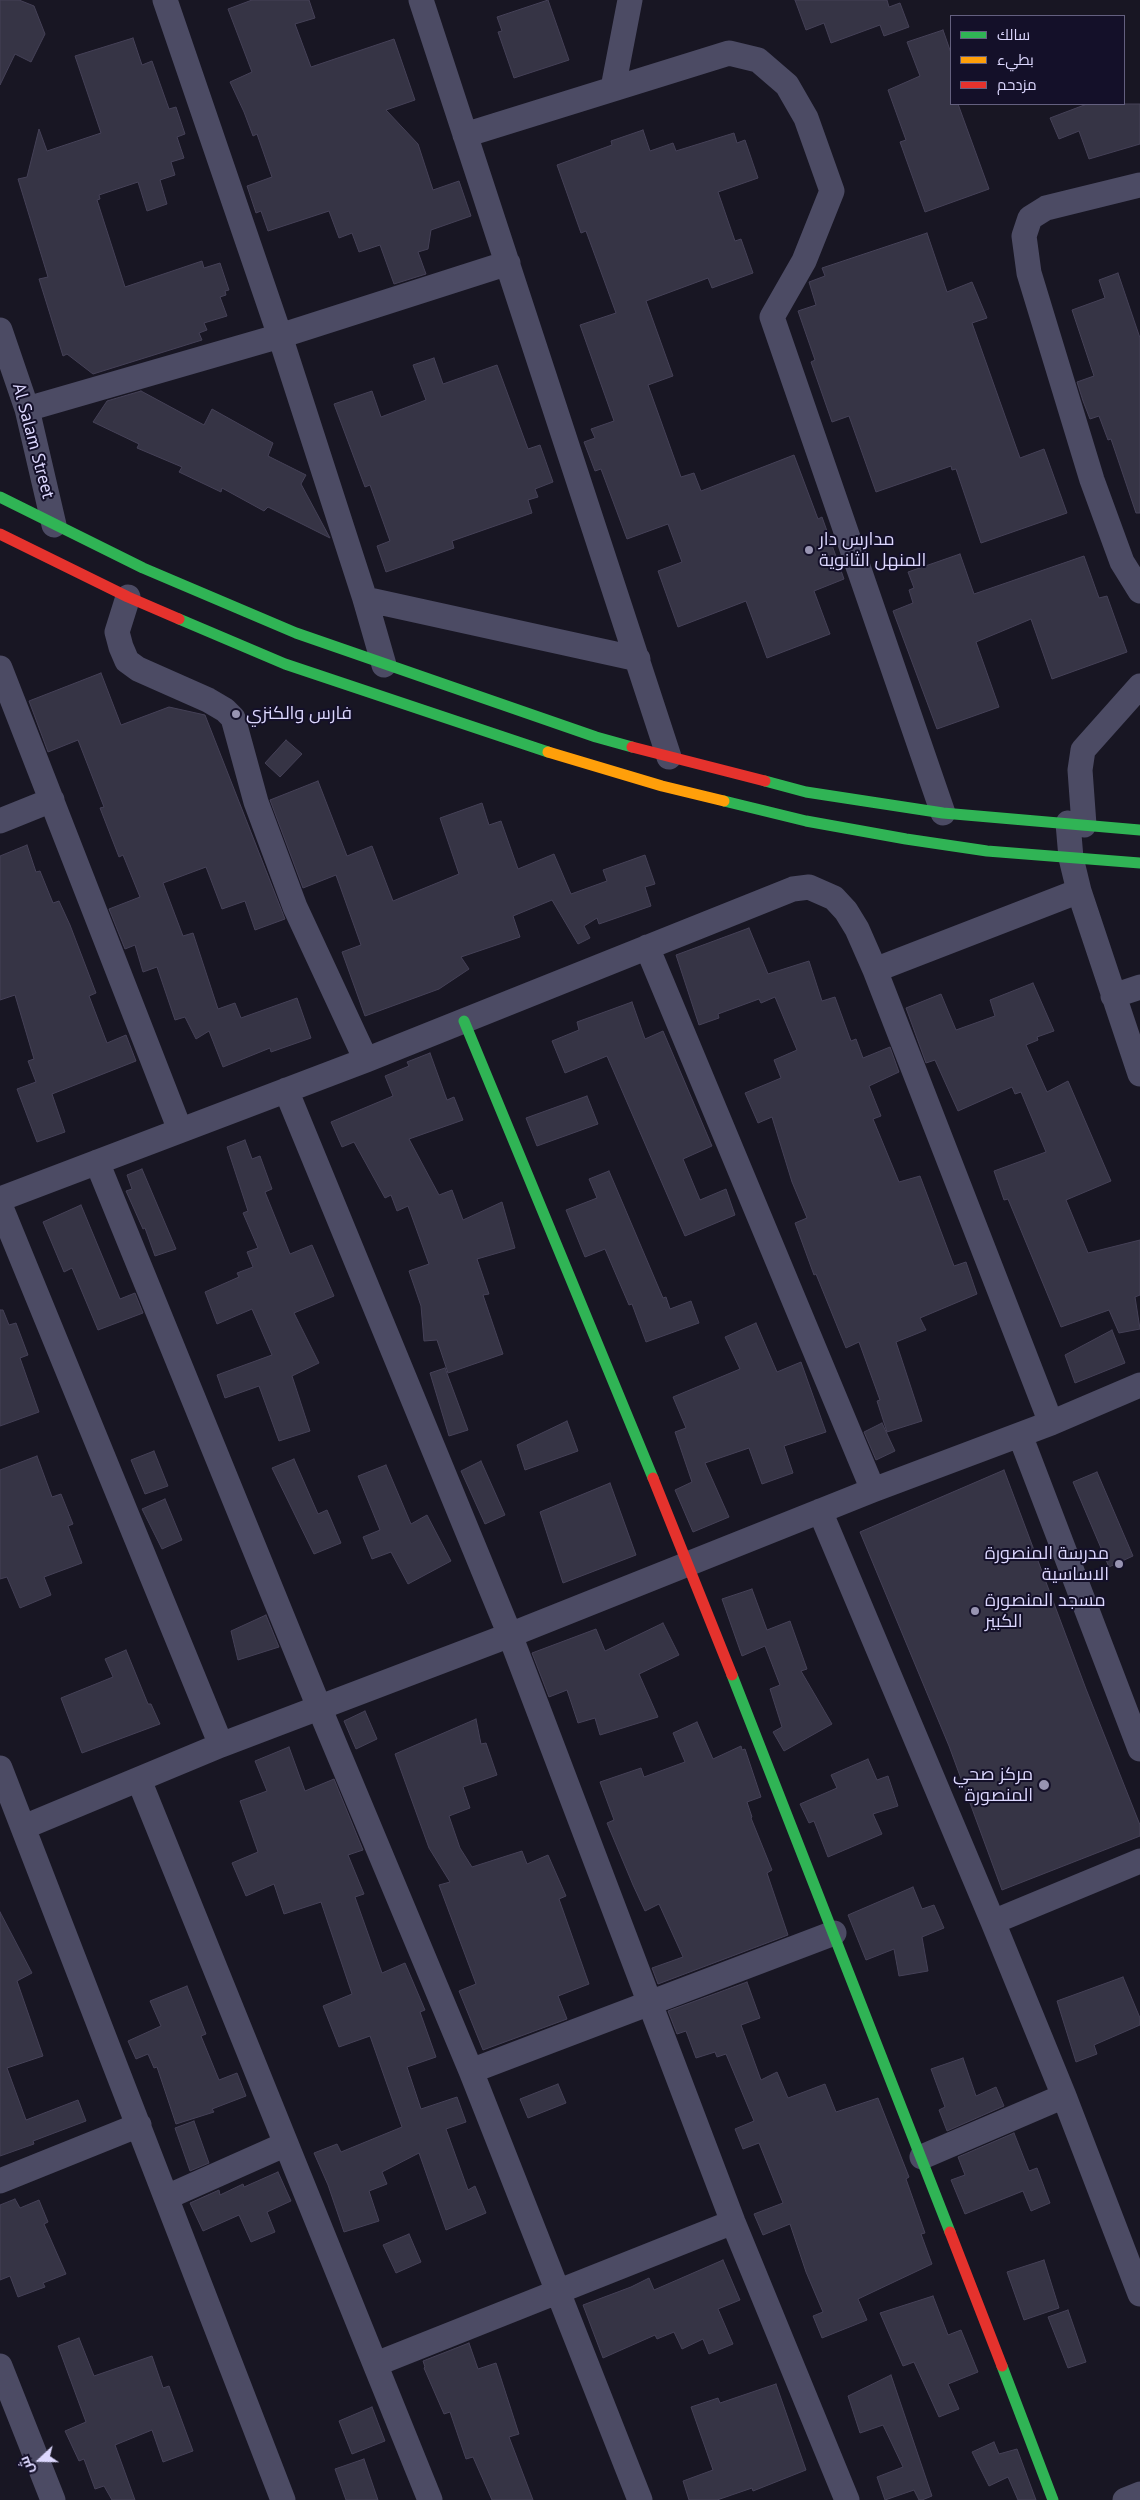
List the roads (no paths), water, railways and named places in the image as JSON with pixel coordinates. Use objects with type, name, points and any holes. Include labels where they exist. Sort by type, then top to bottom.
[{"type":"main road","points":[[0,497],[143,568],[278,626],[544,720],[669,757],[806,792],[944,813],[1140,830]]},
{"type":"main road","points":[[0,534],[128,597],[285,664],[377,697],[517,743],[662,786],[806,821],[906,839],[987,851],[1140,863]]},
{"type":"main road","points":[[464,1021],[689,1565],[922,2157],[1053,2500]]},
{"type":"street","points":[[165,0],[280,336],[365,599],[384,665]]},
{"type":"street","points":[[420,0],[508,262],[669,757]]},
{"type":"street","points":[[613,88],[630,0]]},
{"type":"street","points":[[465,136],[729,52],[758,60],[787,85],[806,118],[832,191],[804,261],[772,317],[944,813]]},
{"type":"street","points":[[1140,185],[1046,208],[1030,218],[1024,236],[1029,273],[1092,480],[1122,562],[1140,592]]},
{"type":"street","points":[[27,409],[280,336],[508,262]]},
{"type":"street","name":"Al Salam Street","points":[[0,330],[27,409],[54,525]]},
{"type":"street","points":[[128,597],[117,632],[120,648],[127,662],[138,669],[208,700],[226,710],[233,718],[256,802],[294,907],[366,1060]]},
{"type":"street","points":[[365,599],[638,659]]},
{"type":"street","points":[[0,668],[180,1130]]},
{"type":"street","points":[[1140,686],[1083,750],[1071,858],[1113,996],[1140,1074]]},
{"type":"street","points":[[0,821],[52,800]]},
{"type":"street","points":[[0,1199],[366,1060],[793,889],[809,887],[834,898],[846,911],[875,970],[1051,1423]]},
{"type":"street","points":[[875,970],[1080,892]]},
{"type":"street","points":[[647,947],[873,1490]]},
{"type":"street","points":[[1113,996],[1140,987]]},
{"type":"street","points":[[286,1090],[510,1635],[733,2222],[846,2500]]},
{"type":"street","points":[[97,1162],[319,1708],[472,2072],[640,2500]]},
{"type":"street","points":[[0,1205],[222,1745]]},
{"type":"street","points":[[24,1827],[222,1745],[689,1565],[873,1490],[1051,1423],[1140,1385]]},
{"type":"street","points":[[1020,1435],[1140,1749]]},
{"type":"street","points":[[820,1511],[994,1922],[1064,2096],[1140,2294]]},
{"type":"street","points":[[0,1768],[283,2500]]},
{"type":"street","points":[[139,1780],[430,2500]]},
{"type":"street","points":[[994,1922],[1140,1861]]},
{"type":"street","points":[[472,2072],[834,1933]]},
{"type":"street","points":[[922,2157],[1064,2096]]},
{"type":"street","points":[[0,2181],[139,2125]]},
{"type":"street","points":[[167,2197],[286,2144]]},
{"type":"street","points":[[376,2364],[733,2222]]},
{"type":"street","points":[[0,2366],[52,2500]]},
{"type":"street","points":[[1125,2500],[1140,2494]]},
{"type":"place","name":"مدارس دار المنهل الثانوية","points":[[809,550]]},
{"type":"place","name":"فارس والكنزي","points":[[236,714]]},
{"type":"place","name":"مدرسة المنصورة الاساسية","points":[[1119,1564]]},
{"type":"place","name":"مسجد المنصورة الكبير","points":[[975,1611]]},
{"type":"place","name":"مركز صحي المنصورة","points":[[1044,1785]]}]
